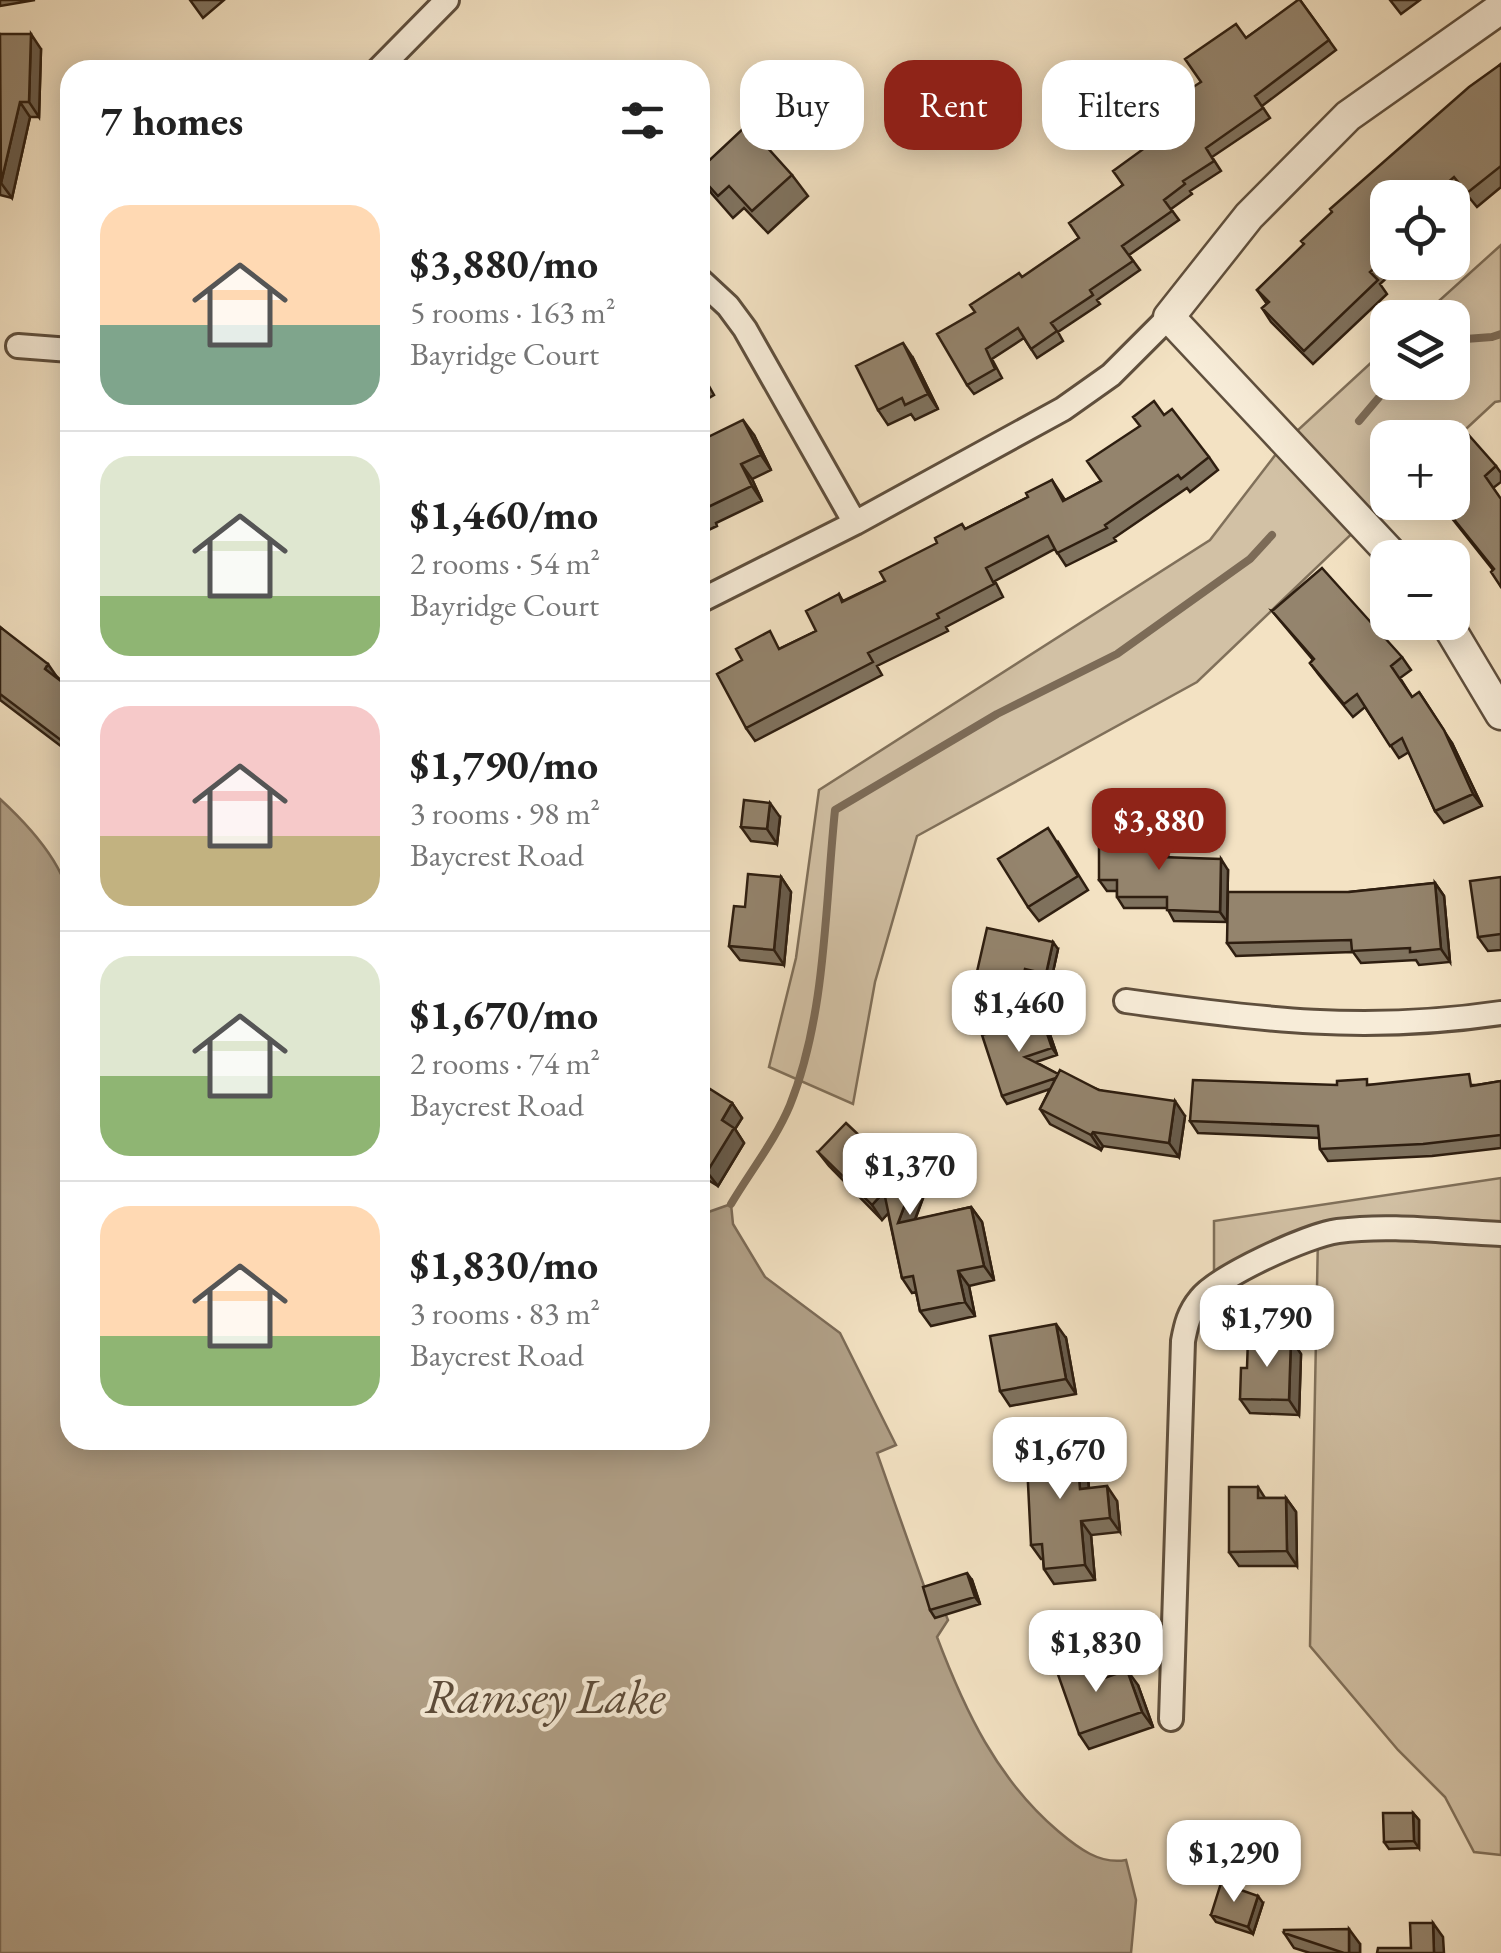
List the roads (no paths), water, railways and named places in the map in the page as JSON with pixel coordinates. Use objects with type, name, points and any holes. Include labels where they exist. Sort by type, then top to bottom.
[{"type":"street","points":[[388,60],[446,0]]},
{"type":"street","points":[[710,596],[856,523],[1062,410],[1111,375],[1169,316],[1249,216],[1348,116],[1501,8]]},
{"type":"street","points":[[710,289],[745,329],[856,523]]},
{"type":"street","points":[[1169,316],[1378,540]]},
{"type":"street","points":[[18,346],[60,349]]},
{"type":"street","points":[[1457,640],[1501,714]]},
{"type":"street","points":[[1126,1001],[1305,1024],[1394,1025],[1501,1013]]},
{"type":"street","points":[[1171,1719],[1183,1341],[1186,1320],[1198,1301],[1214,1284],[1292,1246],[1334,1231],[1378,1228],[1501,1234]]},
{"type":"water","name":"Ramsey Lake","points":[[0,799],[44,846],[60,873],[60,1450],[710,1450],[710,1211],[731,1204],[733,1224],[765,1277],[840,1333],[896,1445],[877,1453],[925,1589],[934,1586],[948,1620],[937,1637],[985,1742],[1017,1789],[1058,1831],[1098,1858],[1126,1860],[1136,1900],[1131,1953],[0,1953]]},
{"type":"waterway","points":[[1470,339],[1501,334]]},
{"type":"waterway","points":[[1359,421],[1377,400]]},
{"type":"waterway","points":[[731,1204],[778,1130],[802,1070],[822,960],[835,810],[997,714],[1117,654],[1250,559],[1272,535]]}]
